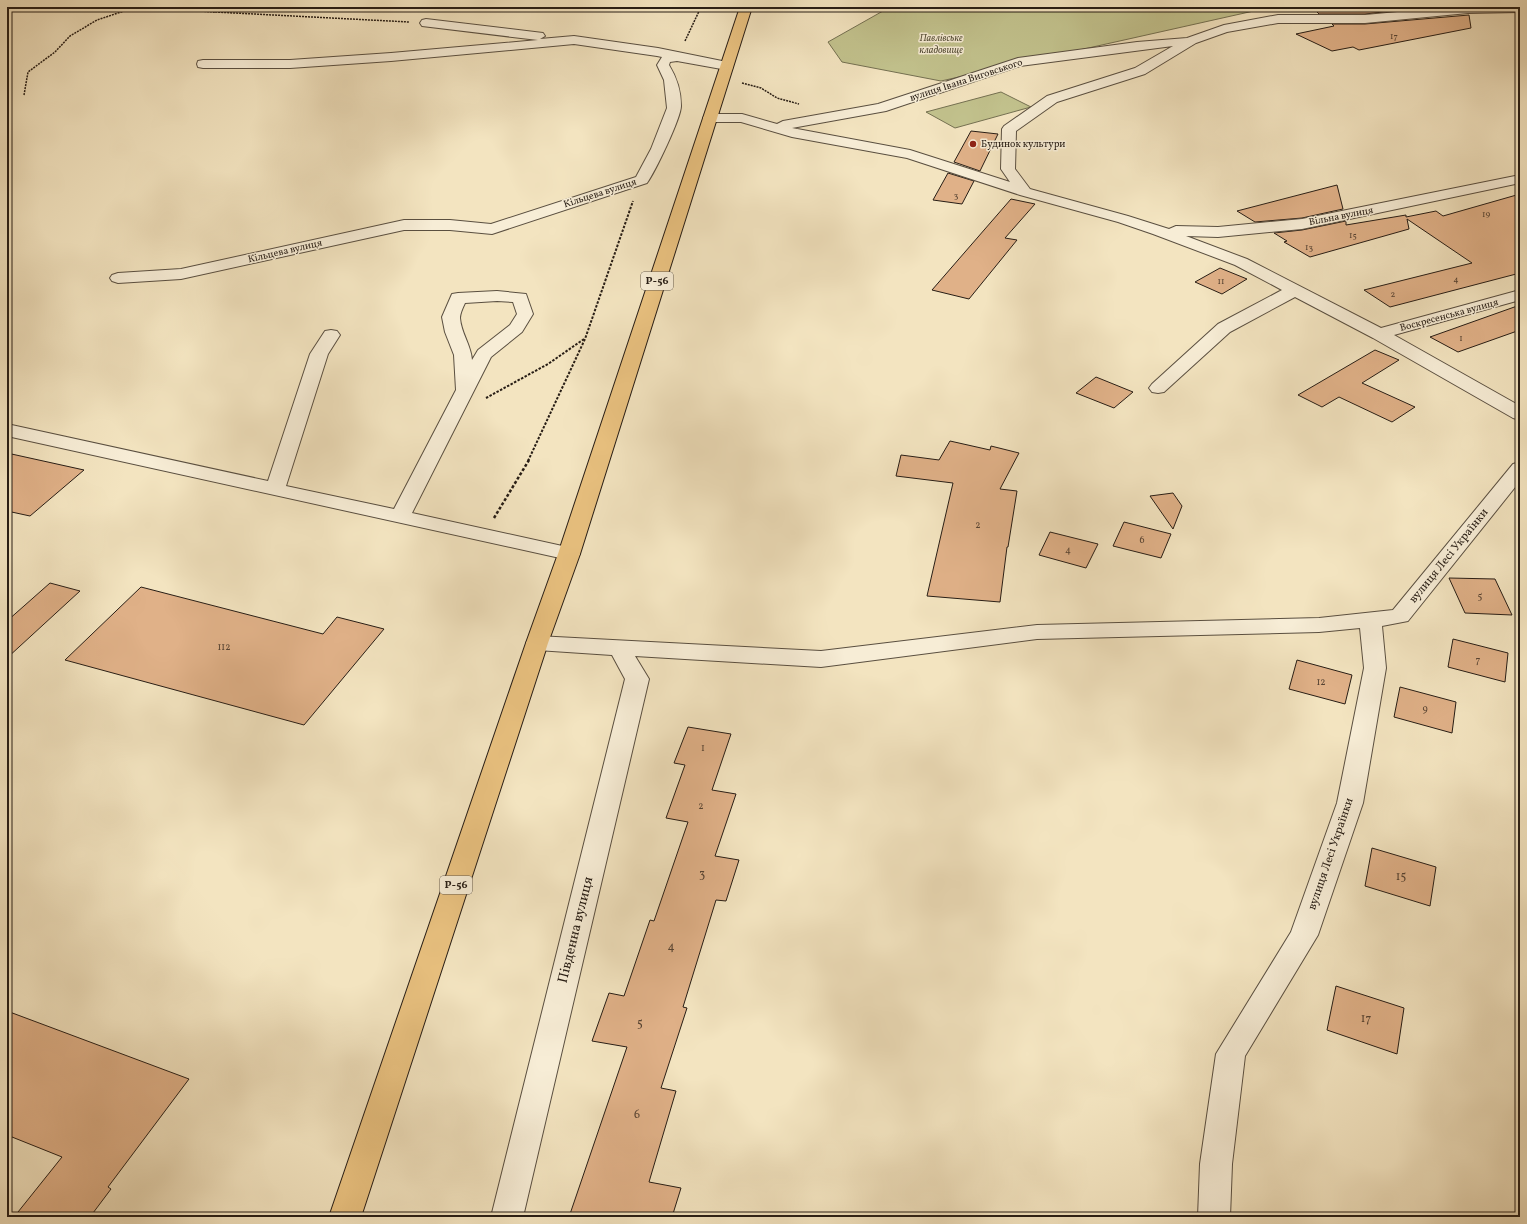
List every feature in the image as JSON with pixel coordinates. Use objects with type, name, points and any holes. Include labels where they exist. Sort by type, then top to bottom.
[{"type":"main road","name":"Р-56","points":[[345,1217],[537,643],[569,554],[746,7]]},
{"type":"street","name":"вулиця Івана Виговського","points":[[1025,192],[1008,169],[1009,129],[1052,99],[1140,71],[1192,40],[1224,29],[1278,19],[1365,18],[1466,8],[1520,8]]},
{"type":"street","points":[[426,23],[511,32],[658,52],[726,66]]},
{"type":"street","points":[[203,64],[290,64],[392,57],[574,40]]},
{"type":"street","name":"вулиця Івана Виговського","points":[[766,125],[795,124],[881,108],[1018,62],[1192,40]]},
{"type":"street","name":"Кільцева вулиця","points":[[118,278],[180,274],[404,225],[450,225],[492,229],[642,180],[658,149],[674,108],[670,80],[663,65],[665,60],[677,57]]},
{"type":"street","points":[[710,118],[742,118],[792,133],[910,154],[1025,192],[1123,219],[1159,231],[1241,262],[1379,334],[1520,414]]},
{"type":"street","name":"Вільна вулиця","points":[[1159,231],[1218,232],[1302,224],[1520,179]]},
{"type":"street","points":[[1158,388],[1224,328],[1295,290]]},
{"type":"street","name":"Воскресенська вулиця","points":[[1379,334],[1520,295]]},
{"type":"street","points":[[400,517],[484,354],[516,328],[525,314],[520,298],[497,296],[458,298],[451,317],[454,332],[463,355],[465,390]]},
{"type":"street","points":[[275,489],[319,354],[331,335]]},
{"type":"street","points":[[7,430],[569,554]]},
{"type":"street","name":"вулиця Лесі Українки","points":[[1214,1217],[1216,1164],[1231,1054],[1304,935],[1350,803],[1375,668],[1370,620],[1400,616],[1520,468]]},
{"type":"street","points":[[537,643],[820,659],[1037,632],[1319,625],[1370,620]]},
{"type":"street","name":"Південна вулиця","points":[[508,1217],[637,679],[619,648]]},
{"type":"path","points":[[201,7],[215,12]]},
{"type":"path","points":[[677,57],[701,7]]},
{"type":"path","points":[[24,95],[28,72],[55,52],[70,36],[97,20],[127,10],[145,8],[426,23]]},
{"type":"path","points":[[739,83],[760,88],[777,98],[804,105]]},
{"type":"path","points":[[483,535],[525,468],[585,339],[626,220],[642,180]]},
{"type":"path","points":[[452,416],[548,364],[585,339]]},
{"type":"green space","name":"Павлівське кладовище","points":[[890,7],[1267,8],[941,81],[842,62],[828,42]]},
{"type":"green space","points":[[1001,92],[1031,107],[955,128],[926,112]]},
{"type":"building","points":[[1312,7],[1419,8],[1365,14],[1319,14]]},
{"type":"building","points":[[1469,15],[1471,28],[1359,50],[1353,47],[1332,51],[1296,34],[1334,26],[1332,24],[1365,24]]},
{"type":"building","name":"Будинок культури","points":[[971,131],[998,134],[980,171],[954,162]]},
{"type":"building","points":[[948,173],[974,181],[962,204],[933,200]]},
{"type":"building","points":[[1337,185],[1343,209],[1302,218],[1255,222],[1237,211]]},
{"type":"building","points":[[1520,194],[1520,273],[1390,307],[1364,290],[1472,263],[1407,219],[1409,229],[1310,257],[1284,242],[1287,241],[1274,233],[1302,230],[1346,221],[1346,225],[1406,215],[1406,217],[1436,211],[1443,216]]},
{"type":"building","points":[[1011,199],[1035,204],[1005,238],[1017,240],[969,299],[932,290]]},
{"type":"building","points":[[1220,268],[1247,279],[1222,294],[1195,282]]},
{"type":"building","points":[[1520,305],[1520,330],[1458,352],[1430,337]]},
{"type":"building","points":[[1375,350],[1399,360],[1362,383],[1415,407],[1392,422],[1339,397],[1322,407],[1298,395]]},
{"type":"building","points":[[1096,377],[1133,392],[1114,408],[1076,393]]},
{"type":"building","points":[[950,441],[990,450],[991,446],[1019,453],[1000,489],[1017,491],[1007,547],[1000,602],[927,596],[953,483],[896,476],[901,455],[939,460]]},
{"type":"building","points":[[7,453],[84,470],[30,516],[7,511]]},
{"type":"building","points":[[1173,493],[1182,506],[1173,529],[1150,496]]},
{"type":"building","points":[[1124,522],[1171,534],[1161,558],[1113,546]]},
{"type":"building","points":[[1050,532],[1098,544],[1086,568],[1039,555]]},
{"type":"building","points":[[1449,578],[1495,579],[1512,615],[1465,613]]},
{"type":"building","points":[[50,583],[80,591],[7,658],[7,621]]},
{"type":"building","points":[[141,587],[323,634],[337,617],[384,629],[304,725],[65,660]]},
{"type":"building","points":[[1453,639],[1508,653],[1505,682],[1448,667]]},
{"type":"building","points":[[1297,660],[1352,675],[1345,704],[1289,689]]},
{"type":"building","points":[[1400,687],[1456,702],[1452,733],[1394,717]]},
{"type":"building","points":[[688,727],[731,734],[712,790],[736,794],[715,856],[739,860],[726,901],[716,900],[683,1007],[687,1008],[661,1088],[676,1091],[649,1182],[681,1188],[672,1217],[569,1217],[627,1047],[592,1041],[609,993],[624,996],[650,920],[654,921],[688,822],[666,818],[685,765],[674,763]]},
{"type":"building","points":[[1372,848],[1436,867],[1430,906],[1365,886]]},
{"type":"building","points":[[1336,986],[1404,1008],[1397,1054],[1327,1030]]},
{"type":"building","points":[[7,1011],[189,1079],[108,1187],[111,1189],[90,1217],[14,1217],[62,1157],[7,1135]]},
{"type":"place","name":"Будинок культури","points":[[973,144]]}]
